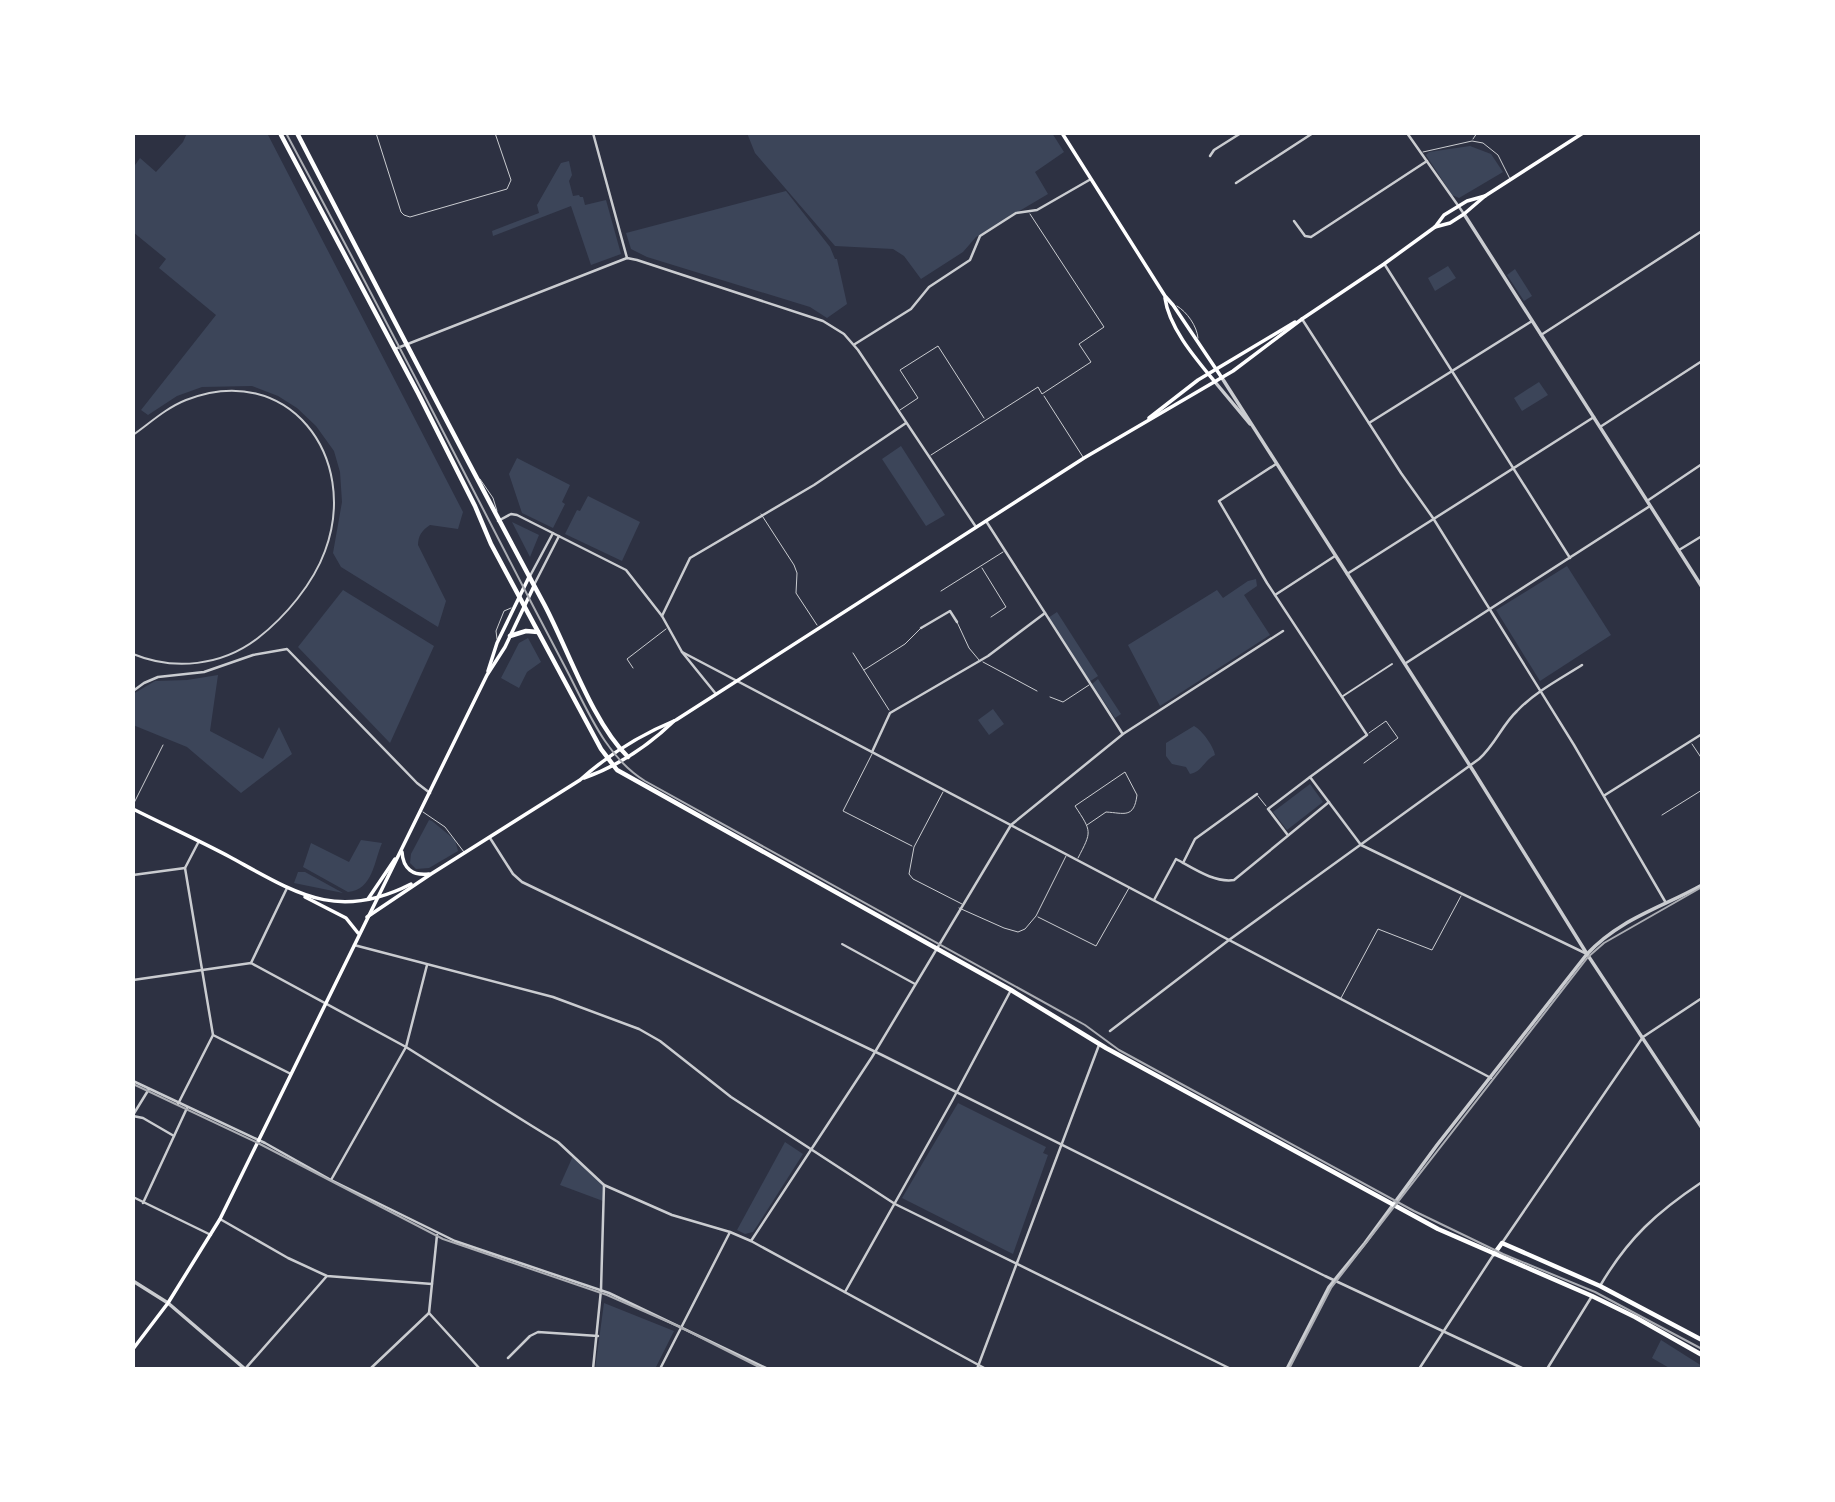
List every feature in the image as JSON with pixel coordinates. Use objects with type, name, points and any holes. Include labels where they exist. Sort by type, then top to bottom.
[{"type":"main road","points":[[281,133],[475,506],[491,544],[613,766],[936,947],[1100,1044],[1438,1229],[1592,1296],[1702,1355]]},
{"type":"main road","points":[[297,133],[534,586],[580,681],[621,750],[628,757]]},
{"type":"main road","points":[[1062,133],[1165,296],[1222,378]]},
{"type":"main road","points":[[1435,227],[1450,223],[1485,196],[1583,133]]},
{"type":"main road","points":[[580,780],[628,757],[676,720],[818,627],[1084,458],[1222,378],[1435,227],[1444,215],[1467,201],[1485,196]]},
{"type":"main road","points":[[1165,296],[1167,309],[1215,382]]},
{"type":"main road","points":[[1140,425],[1209,374],[1302,319]]},
{"type":"main road","points":[[487,675],[497,643],[529,577]]},
{"type":"main road","points":[[133,1349],[168,1303],[220,1219],[358,935],[534,586]]},
{"type":"main road","points":[[510,636],[526,631],[539,632]]},
{"type":"main road","points":[[367,917],[580,780],[607,758],[657,728],[676,720]]},
{"type":"main road","points":[[133,806],[346,918],[357,929],[358,935]]},
{"type":"main road","points":[[402,848],[403,862],[409,871],[430,875]]},
{"type":"main road","points":[[367,901],[402,848]]},
{"type":"main road","points":[[300,895],[346,902],[367,901],[393,894],[430,875]]},
{"type":"main road","points":[[1494,1254],[1502,1244],[1600,1286],[1702,1340]]},
{"type":"street","points":[[593,133],[627,258]]},
{"type":"street","points":[[1210,156],[1214,150],[1241,133]]},
{"type":"street","points":[[1236,183],[1313,133]]},
{"type":"street","points":[[1407,133],[1459,206],[1702,587]]},
{"type":"street","points":[[1294,221],[1305,236],[1311,237],[1427,161]]},
{"type":"street","points":[[853,344],[911,309],[929,287],[970,260],[980,236],[1016,212],[1029,212],[1050,204],[1091,179]]},
{"type":"street","points":[[1541,335],[1702,231]]},
{"type":"street","points":[[393,350],[627,258],[731,289],[839,330],[853,344],[976,527]]},
{"type":"street","points":[[1384,264],[1570,558]]},
{"type":"street","points":[[1302,319],[1433,518],[1605,795],[1666,903]]},
{"type":"street","points":[[1369,423],[1532,321]]},
{"type":"street","points":[[1600,427],[1702,361]]},
{"type":"street","points":[[1222,378],[1251,426]]},
{"type":"street","points":[[1215,382],[1251,426],[1276,464],[1587,954],[1702,1128]]},
{"type":"street","points":[[133,435],[164,412],[198,397],[234,391],[268,398],[297,414],[319,442],[332,471],[333,500],[330,536],[318,566],[286,612],[248,647],[220,658],[187,665],[159,663],[133,653]]},
{"type":"street","points":[[1347,574],[1594,417]]},
{"type":"street","points":[[662,616],[690,558],[814,485],[907,423]]},
{"type":"street","points":[[1276,464],[1219,501],[1275,595],[1367,735],[1268,809],[1287,834]]},
{"type":"street","points":[[1647,501],[1702,464]]},
{"type":"street","points":[[1405,664],[1650,506]]},
{"type":"street","points":[[498,521],[513,514],[625,570],[662,616],[682,652],[716,694]]},
{"type":"street","points":[[986,521],[1123,734]]},
{"type":"street","points":[[529,577],[553,533]]},
{"type":"street","points":[[534,586],[559,536]]},
{"type":"street","points":[[1679,550],[1702,536]]},
{"type":"street","points":[[1275,595],[1335,556]]},
{"type":"street","points":[[921,628],[950,611],[957,622]]},
{"type":"street","points":[[873,752],[890,713],[979,660],[1045,613]]},
{"type":"street","points":[[751,1241],[875,1052],[1011,825],[1123,734],[1283,631]]},
{"type":"street","points":[[133,691],[144,683],[163,676],[204,672],[253,655],[288,649],[416,783],[430,793]]},
{"type":"street","points":[[682,652],[1491,1079]]},
{"type":"street","points":[[1342,696],[1392,664]]},
{"type":"street","points":[[1110,1031],[1229,940],[1470,766],[1488,752],[1518,709],[1582,665]]},
{"type":"street","points":[[1605,795],[1702,734]]},
{"type":"street","points":[[1310,777],[1361,845],[1587,954]]},
{"type":"street","points":[[1183,863],[1195,839],[1257,794]]},
{"type":"street","points":[[1154,900],[1176,859],[1225,881],[1234,880],[1329,802]]},
{"type":"street","points":[[490,838],[513,874],[522,882],[875,1052],[1334,1281],[1524,1369]]},
{"type":"street","points":[[178,1104],[213,1035],[186,868],[199,841]]},
{"type":"street","points":[[133,875],[186,868]]},
{"type":"street","points":[[1287,1369],[1334,1281],[1587,954],[1602,938],[1643,912],[1702,885]]},
{"type":"street","points":[[251,963],[287,888]]},
{"type":"street","points":[[842,944],[915,984]]},
{"type":"street","points":[[354,945],[554,996],[639,1030],[660,1041],[731,1097],[895,1204],[1231,1369]]},
{"type":"street","points":[[133,980],[251,963],[406,1047],[558,1142],[604,1185],[672,1215],[751,1241],[986,1369]]},
{"type":"street","points":[[331,1180],[406,1047],[427,965]]},
{"type":"street","points":[[845,1292],[1011,990]]},
{"type":"street","points":[[1502,1244],[1643,1037],[1702,999]]},
{"type":"street","points":[[213,1035],[291,1074]]},
{"type":"street","points":[[978,1367],[1100,1044]]},
{"type":"street","points":[[133,1081],[258,1140],[437,1233],[462,1244],[601,1290],[768,1369]]},
{"type":"street","points":[[149,1089],[133,1116],[143,1118],[174,1136]]},
{"type":"street","points":[[143,1203],[187,1108]]},
{"type":"street","points":[[1600,1286],[1632,1238],[1655,1216],[1702,1182]]},
{"type":"street","points":[[593,1369],[601,1290],[604,1185]]},
{"type":"street","points":[[133,1197],[211,1236]]},
{"type":"street","points":[[220,1219],[288,1258],[327,1276],[432,1284]]},
{"type":"street","points":[[660,1369],[730,1232]]},
{"type":"street","points":[[370,1369],[429,1313],[437,1233]]},
{"type":"street","points":[[1419,1369],[1494,1254]]},
{"type":"street","points":[[133,1281],[168,1303],[245,1369],[327,1276]]},
{"type":"street","points":[[1547,1369],[1592,1296]]},
{"type":"street","points":[[429,1313],[480,1369]]},
{"type":"street","points":[[508,1358],[530,1336],[538,1332],[598,1336]]},
{"type":"lane","points":[[376,133],[401,212],[410,217],[507,189],[511,180],[495,133]]},
{"type":"lane","points":[[1472,141],[1477,133]]},
{"type":"lane","points":[[1421,153],[1436,147],[1461,145],[1472,141],[1483,143],[1493,149],[1511,180]]},
{"type":"lane","points":[[1029,212],[1104,327],[1079,344],[1091,362],[1042,394]]},
{"type":"lane","points":[[898,411],[918,398],[900,370],[938,346],[986,420]]},
{"type":"lane","points":[[929,456],[1038,387],[1084,458]]},
{"type":"lane","points":[[761,514],[794,565],[797,573],[796,593],[818,627]]},
{"type":"lane","points":[[942,591],[1005,550]]},
{"type":"lane","points":[[980,566],[1006,607],[991,617]]},
{"type":"lane","points":[[957,622],[969,649],[979,660],[1037,691]]},
{"type":"lane","points":[[634,668],[627,659],[669,626]]},
{"type":"lane","points":[[863,670],[905,644],[921,628]]},
{"type":"lane","points":[[853,653],[890,713]]},
{"type":"lane","points":[[1050,696],[1063,702],[1090,684]]},
{"type":"lane","points":[[1364,763],[1398,738],[1386,721],[1367,735]]},
{"type":"lane","points":[[1691,741],[1702,760]]},
{"type":"lane","points":[[133,806],[163,746]]},
{"type":"lane","points":[[873,752],[842,811],[915,847]]},
{"type":"lane","points":[[1077,860],[1089,835],[1087,825],[1075,806],[1125,772],[1137,794],[1133,808],[1129,813],[1121,815],[1107,812],[1087,825]]},
{"type":"lane","points":[[944,790],[915,847],[908,871],[910,877],[1003,928],[1018,932],[1031,925],[1067,854]]},
{"type":"lane","points":[[1662,815],[1702,790]]},
{"type":"lane","points":[[1257,794],[1268,809]]},
{"type":"lane","points":[[421,810],[445,827],[465,853]]},
{"type":"lane","points":[[1036,916],[1096,946],[1129,887]]},
{"type":"lane","points":[[1340,999],[1378,929],[1432,950],[1462,894]]},
{"type":"shaded area","points":[[187,133],[267,133],[463,512],[458,529],[430,525],[419,539],[418,545],[446,601],[438,627],[341,567],[333,553],[342,502],[340,472],[334,451],[316,426],[297,408],[278,396],[252,386],[202,387],[177,396],[148,415],[141,410],[216,315],[159,268],[166,259],[133,232],[133,168],[140,158],[156,172],[183,142]]},
{"type":"shaded area","points":[[747,133],[1052,133],[1064,152],[1035,172],[1048,194],[976,237],[963,252],[921,279],[904,256],[893,249],[835,246],[755,153]]},
{"type":"shaded area","points":[[1470,146],[1491,154],[1503,172],[1459,198],[1452,195],[1426,155],[1429,152]]},
{"type":"shaded area","points":[[569,161],[572,175],[569,181],[573,196],[583,197],[585,205],[606,200],[621,254],[591,265],[571,206],[493,236],[492,231],[539,213],[537,205],[561,163]]},
{"type":"shaded area","points":[[786,191],[837,259],[847,304],[827,318],[810,307],[647,257],[631,249],[626,233]]},
{"type":"shaded area","points":[[1448,266],[1456,278],[1435,291],[1428,278]]},
{"type":"shaded area","points":[[1515,269],[1532,296],[1524,301],[1507,275]]},
{"type":"shaded area","points":[[1539,382],[1548,395],[1522,411],[1514,398]]},
{"type":"shaded area","points":[[901,446],[945,515],[926,526],[882,459]]},
{"type":"shaded area","points":[[517,458],[570,485],[562,502],[565,504],[553,528],[522,513],[509,474]]},
{"type":"shaded area","points":[[588,496],[640,522],[622,561],[565,534],[577,510],[580,511]]},
{"type":"shaded area","points":[[512,522],[539,535],[530,557]]},
{"type":"shaded area","points":[[1567,566],[1611,635],[1540,681],[1496,610]]},
{"type":"shaded area","points":[[1256,579],[1257,586],[1244,595],[1270,635],[1160,706],[1128,645],[1217,590],[1223,598],[1248,581]]},
{"type":"shaded area","points":[[343,590],[434,646],[390,743],[298,647]]},
{"type":"shaded area","points":[[1057,612],[1098,676],[1089,682],[1048,618]]},
{"type":"shaded area","points":[[528,638],[541,662],[527,672],[519,688],[501,678],[519,643]]},
{"type":"shaded area","points":[[218,675],[210,731],[263,759],[279,727],[292,754],[241,793],[187,747],[133,725],[133,694],[155,681]]},
{"type":"shaded area","points":[[1098,679],[1121,714],[1115,718],[1092,684]]},
{"type":"shaded area","points":[[993,709],[1004,724],[989,735],[978,720]]},
{"type":"shaded area","points":[[1194,726],[1207,739],[1215,755],[1190,774],[1186,767],[1172,764],[1166,756],[1166,743]]},
{"type":"shaded area","points":[[1310,784],[1323,802],[1287,830],[1273,812]]},
{"type":"shaded area","points":[[429,820],[455,840],[458,851],[429,868],[416,869],[410,863],[411,854]]},
{"type":"shaded area","points":[[361,840],[382,843],[368,880],[356,890],[348,892],[303,867],[311,843],[349,862]]},
{"type":"shaded area","points":[[298,872],[305,872],[343,893],[294,883]]},
{"type":"shaded area","points":[[958,1103],[1046,1147],[1043,1153],[1048,1155],[1013,1254],[902,1198]]},
{"type":"shaded area","points":[[785,1142],[803,1154],[753,1232],[745,1234],[737,1230]]},
{"type":"shaded area","points":[[573,1156],[604,1185],[603,1201],[560,1185]]},
{"type":"shaded area","points":[[604,1303],[674,1331],[655,1369],[595,1369]]},
{"type":"shaded area","points":[[1661,1340],[1702,1366],[1702,1369],[1671,1369],[1652,1358]]},
{"type":"tram line","points":[[286,133],[588,713],[607,744],[631,771],[1085,1025],[1119,1050],[1414,1211],[1503,1254],[1595,1292],[1702,1349]]},
{"type":"tram line","points":[[1289,1369],[1331,1288],[1588,957],[1604,943],[1702,887]]},
{"type":"tram line","points":[[133,1084],[256,1142],[443,1239],[607,1295],[680,1327],[763,1369]]}]
